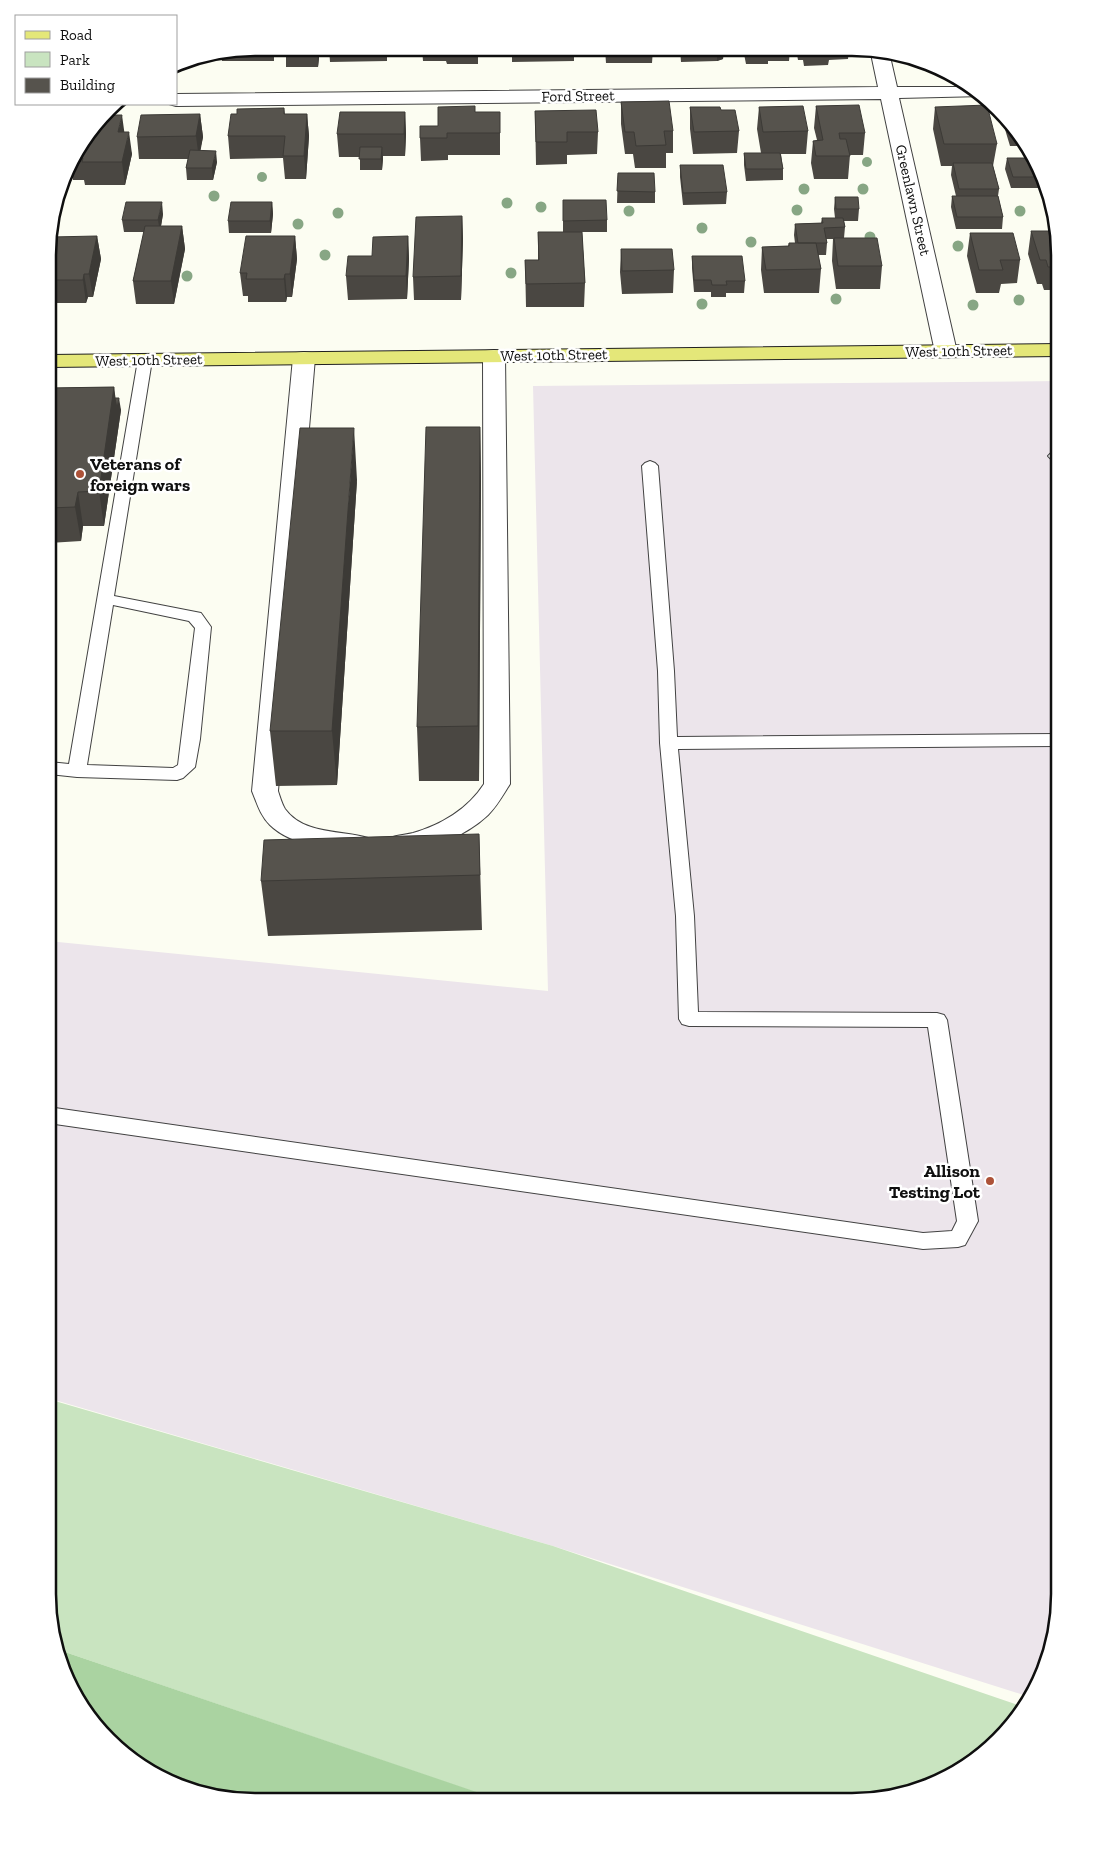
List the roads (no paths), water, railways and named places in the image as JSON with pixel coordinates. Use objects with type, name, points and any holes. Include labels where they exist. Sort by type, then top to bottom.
[{"type":"main road","name":"West 10th Street","points":[[56,361],[1051,350]]},
{"type":"street","name":"Greenlawn Street","points":[[881,58],[946,352]]},
{"type":"street","name":"Ford Street","points":[[178,100],[965,92]]},
{"type":"street","points":[[304,358],[265,791],[274,813],[291,828],[346,844],[409,844],[451,829],[468,820],[490,797],[498,784],[494,356]]},
{"type":"lane","points":[[78,771],[145,360]]},
{"type":"lane","points":[[56,1116],[923,1242],[958,1239],[968,1221],[937,1020],[689,1019],[685,916],[669,743],[665,662],[650,466]]},
{"type":"lane","points":[[56,769],[177,774],[186,767],[191,739],[203,627],[195,617],[106,599]]},
{"type":"lane","points":[[669,743],[1051,740]]},
{"type":"place","name":"Veterans of foreign wars","points":[[80,474]]},
{"type":"place","name":"Allison Testing Lot","points":[[990,1181]]}]
